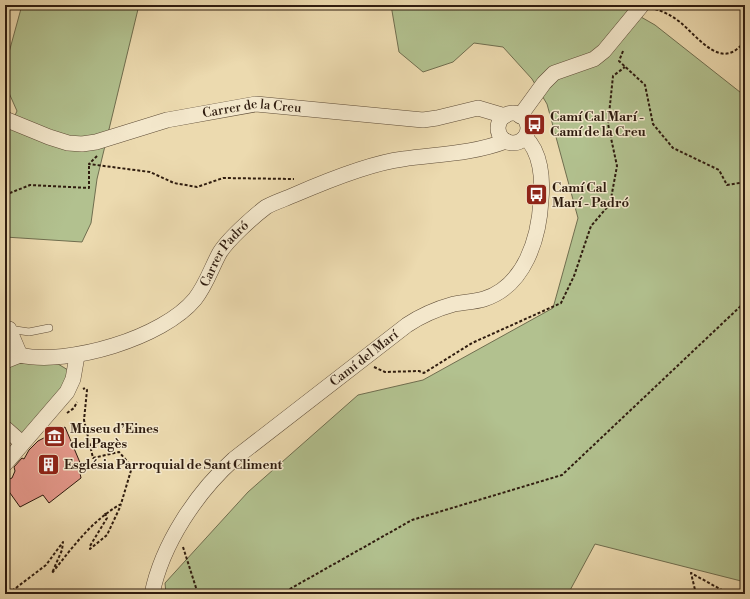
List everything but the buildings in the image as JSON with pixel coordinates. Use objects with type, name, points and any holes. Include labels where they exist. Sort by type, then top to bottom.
[{"type":"street","points":[[520,116],[544,83],[554,73],[594,59],[604,51],[647,6]]},
{"type":"street","name":"Carrer de la Creu","points":[[5,119],[49,137],[68,143],[82,144],[96,142],[167,120],[256,104],[423,120],[478,108],[505,116]]},
{"type":"street","points":[[512,114],[520,116],[528,125],[525,137],[520,142],[506,141],[499,130],[500,123],[505,116],[512,114]]},
{"type":"street","name":"Camí del Marí","points":[[152,594],[161,568],[178,529],[198,499],[220,472],[395,334],[427,313],[494,295],[514,279],[530,253],[537,231],[541,208],[541,180],[538,162],[532,144],[525,137]]},
{"type":"street","name":"Carrer Padró","points":[[20,355],[48,357],[77,356],[154,330],[180,312],[199,293],[227,243],[262,211],[273,204],[321,183],[384,163],[402,159],[480,150],[506,141]]},
{"type":"street","points":[[5,361],[20,355],[7,329]]},
{"type":"street","points":[[5,464],[70,387],[77,356]]},
{"type":"street","points":[[5,428],[22,444]]},
{"type":"lane","points":[[7,329],[29,332],[49,328]]},
{"type":"path","points":[[647,6],[670,15],[702,43],[720,54],[732,54],[741,47],[745,40]]},
{"type":"path","points":[[623,50],[618,61],[645,86],[653,124],[673,148],[719,170],[727,185],[745,182]]},
{"type":"path","points":[[5,195],[30,185],[89,188],[89,164],[100,153]]},
{"type":"path","points":[[89,164],[150,172],[174,183],[197,186],[223,178],[300,179]]},
{"type":"path","points":[[281,594],[412,520],[562,476],[745,302]]},
{"type":"path","points":[[82,390],[85,388],[87,390],[84,420],[93,458],[119,452],[132,467],[121,504],[107,535],[90,549],[90,546],[107,518],[105,513]]},
{"type":"path","points":[[55,406],[61,413],[71,412],[80,396]]},
{"type":"path","points":[[8,594],[46,565],[63,542],[62,550],[53,567],[52,574],[93,524],[105,513],[121,504]]},
{"type":"path","points":[[178,529],[198,594]]},
{"type":"path","points":[[696,594],[691,574],[729,594]]},
{"type":"green space","points":[[22,5],[139,5],[97,179],[91,223],[82,242],[5,237],[5,137],[17,111],[5,84],[5,67]]},
{"type":"green space","points":[[391,5],[620,5],[655,25],[745,96],[745,582],[595,544],[568,594],[166,594],[165,583],[248,492],[358,395],[423,380],[553,308],[578,218],[547,104],[532,79],[503,47],[474,43],[453,62],[423,72],[399,52]]},
{"type":"green space","points":[[15,363],[58,364],[68,370],[66,384],[22,434],[5,422],[5,384],[9,365]]},
{"type":"place","name":"Camí Cal Marí - Camí de la Creu","points":[[534,124]]},
{"type":"place","name":"Camí Cal Marí - Padró","points":[[536,195]]},
{"type":"place","name":"Museu d’Eines del Pagès","points":[[55,436]]},
{"type":"place","name":"Església Parroquial de Sant Climent","points":[[48,465]]}]
